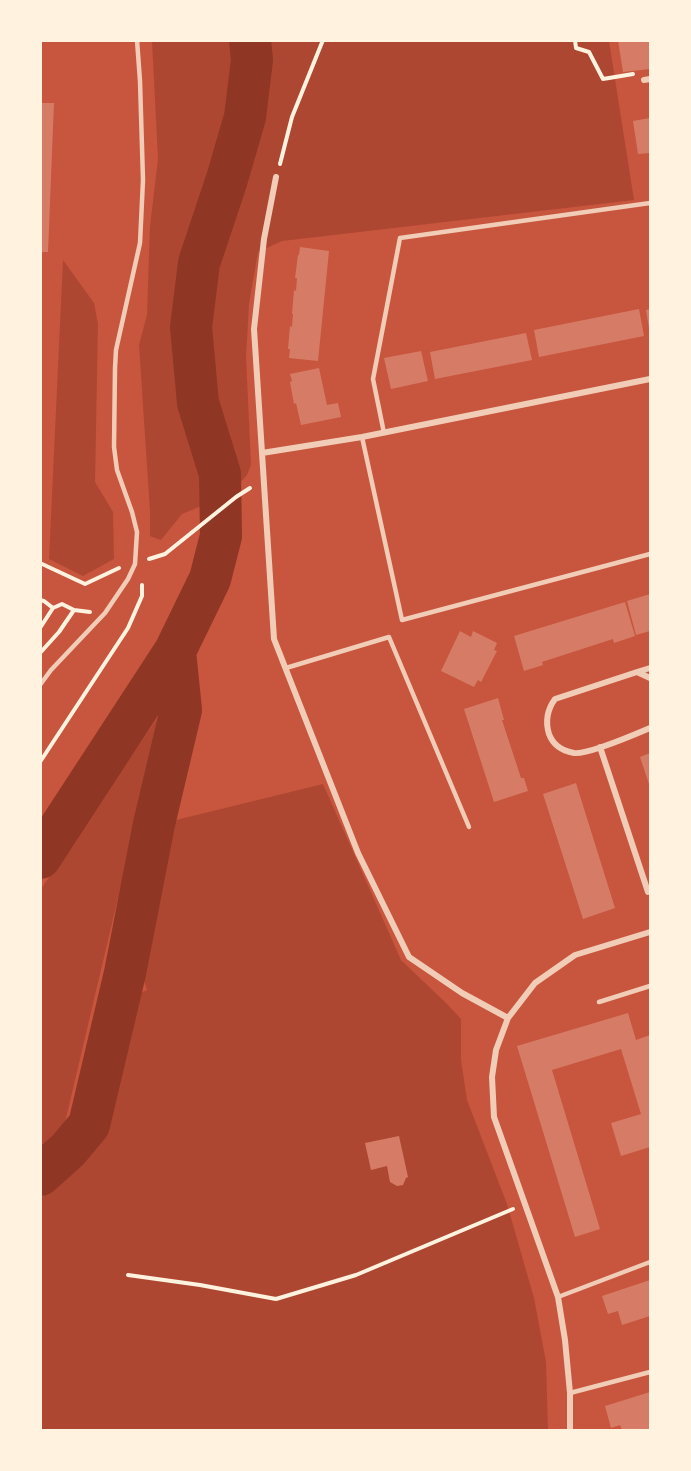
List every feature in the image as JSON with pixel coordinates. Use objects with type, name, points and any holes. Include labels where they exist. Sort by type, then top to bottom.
[{"type":"street","points":[[276,177],[264,239],[254,329],[274,639],[358,853],[409,957],[462,993],[508,1018]]},
{"type":"street","points":[[262,453],[384,433],[651,379]]},
{"type":"street","points":[[651,668],[555,699],[548,709],[547,721],[549,735],[557,747],[576,754],[651,728]]},
{"type":"street","points":[[637,672],[651,678]]},
{"type":"street","points":[[600,747],[648,892]]},
{"type":"street","points":[[570,1431],[570,1393],[558,1297],[494,1117],[492,1077],[496,1050],[508,1018],[535,983],[574,955],[651,932]]},
{"type":"lane","points":[[40,685],[51,670],[105,613],[128,579],[135,564],[137,532],[117,470],[114,447],[114,402],[116,350],[140,243],[143,180],[140,81],[136,40]]},
{"type":"lane","points":[[384,433],[374,379],[400,238],[651,203]]},
{"type":"lane","points":[[362,437],[402,620],[651,554]]},
{"type":"lane","points":[[286,668],[389,637],[470,827]]},
{"type":"lane","points":[[599,1002],[651,987]]},
{"type":"lane","points":[[558,1297],[651,1262]]},
{"type":"lane","points":[[570,1393],[651,1372]]},
{"type":"path","points":[[276,177],[292,117],[323,40]]},
{"type":"path","points":[[575,40],[576,48],[589,52],[603,79],[636,74],[647,80]]},
{"type":"path","points":[[40,563],[85,584],[114,570],[165,554],[236,497]]},
{"type":"path","points":[[40,762],[128,628],[142,596],[141,578],[135,564]]},
{"type":"path","points":[[40,600],[53,608]]},
{"type":"path","points":[[40,628],[53,608],[62,603],[74,610],[105,613]]},
{"type":"path","points":[[40,653],[59,632],[74,610]]},
{"type":"path","points":[[128,1275],[276,1299],[356,1275],[525,1204]]},
{"type":"shaded area","points":[[152,41],[609,41],[634,200],[282,241],[258,252],[249,304],[246,357],[251,465],[247,475],[230,494],[182,514],[161,540],[150,536],[139,345],[147,315],[150,226],[158,159]]},
{"type":"shaded area","points":[[63,260],[94,303],[98,324],[95,482],[113,512],[114,559],[83,576],[49,559]]},
{"type":"shaded area","points":[[162,711],[63,1131],[41,1152],[41,889]]},
{"type":"shaded area","points":[[323,784],[401,960],[461,1019],[461,1060],[467,1100],[507,1204],[534,1298],[546,1362],[548,1430],[41,1430],[40,1199],[88,1155],[118,1071],[136,990],[140,993],[147,990],[141,971],[168,822]]},
{"type":"building","points":[[618,40],[650,40],[650,69],[623,72]]},
{"type":"building","points":[[40,103],[54,103],[48,252],[40,252]]},
{"type":"building","points":[[650,118],[650,153],[638,154],[633,121]]},
{"type":"building","points":[[300,247],[329,251],[318,361],[289,358],[290,326],[292,327],[297,278],[295,278]]},
{"type":"building","points":[[639,309],[644,336],[539,357],[534,330]]},
{"type":"building","points":[[650,309],[650,328],[649,328],[646,310]]},
{"type":"building","points":[[526,333],[532,360],[435,379],[430,352]]},
{"type":"building","points":[[421,351],[428,381],[391,389],[384,358]]},
{"type":"building","points":[[319,368],[327,405],[338,403],[341,417],[301,425],[296,403],[294,404],[290,374]]},
{"type":"building","points":[[650,594],[650,631],[636,635],[627,601]]},
{"type":"building","points":[[625,602],[635,636],[614,643],[613,639],[542,662],[543,665],[524,671],[514,636]]},
{"type":"building","points":[[460,631],[471,637],[473,631],[497,643],[494,650],[497,651],[481,682],[478,680],[474,687],[441,671]]},
{"type":"building","points":[[498,698],[504,720],[502,720],[521,778],[524,778],[528,791],[494,802],[464,709]]},
{"type":"building","points":[[650,753],[650,787],[640,757]]},
{"type":"building","points":[[576,783],[615,908],[583,919],[543,794]]},
{"type":"building","points":[[628,1013],[636,1040],[650,1035],[650,1147],[621,1156],[611,1123],[641,1114],[621,1049],[552,1070],[600,1229],[575,1237],[517,1046]]},
{"type":"building","points":[[399,1136],[408,1177],[403,1185],[397,1186],[390,1182],[387,1166],[371,1170],[365,1143]]},
{"type":"building","points":[[650,1280],[650,1316],[622,1325],[618,1311],[608,1314],[602,1296]]},
{"type":"building","points":[[650,1392],[650,1430],[622,1430],[620,1425],[611,1428],[605,1406]]},
{"type":"waterway","points":[[40,858],[175,651],[210,579],[221,536],[220,474],[198,403],[191,327],[199,263],[245,117],[252,60],[250,40]]},
{"type":"waterway","points":[[40,1175],[68,1150],[89,1125],[125,973],[154,824],[181,710],[175,651]]}]
